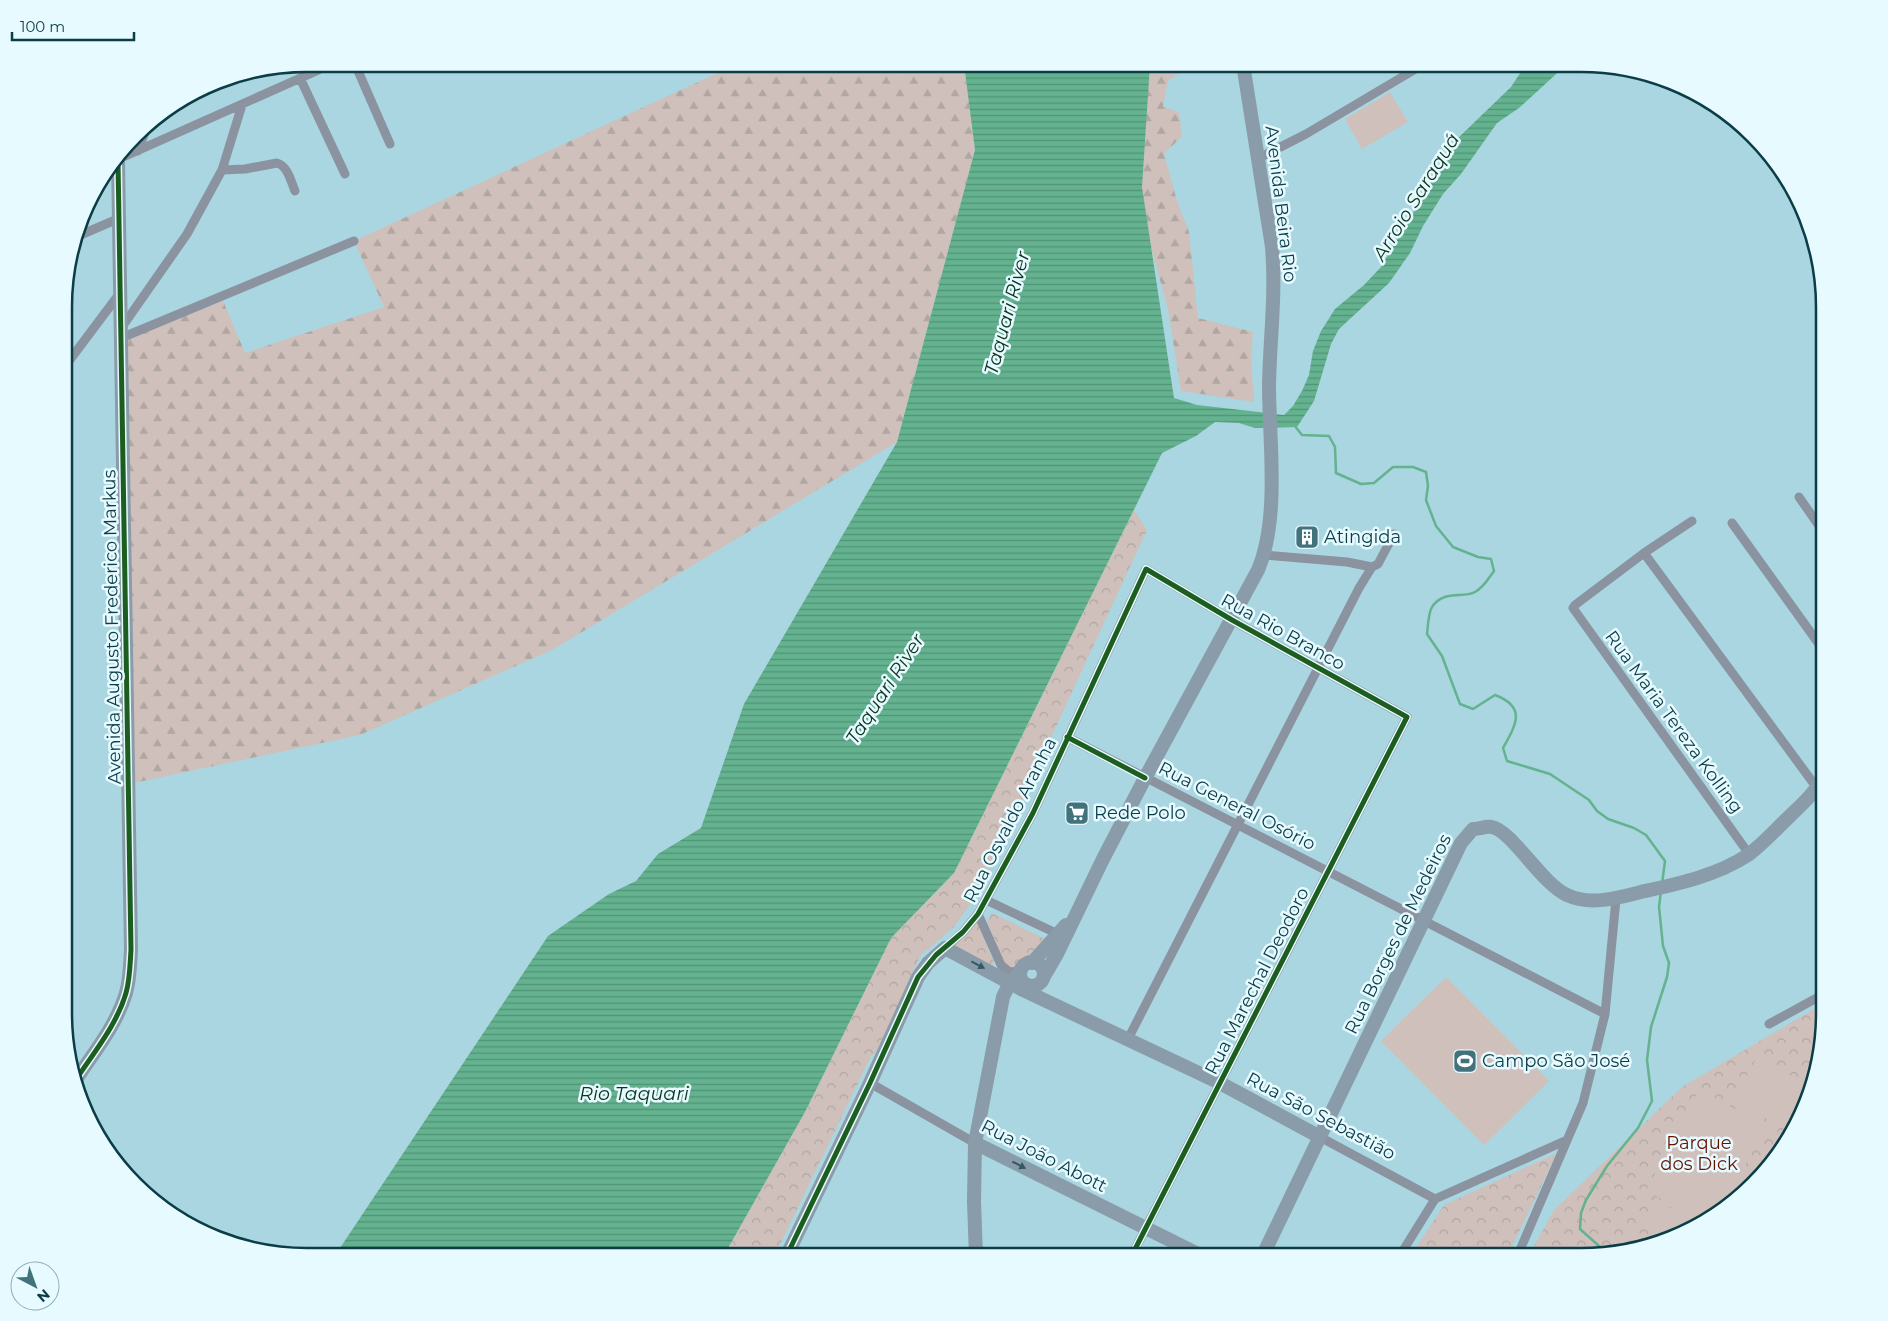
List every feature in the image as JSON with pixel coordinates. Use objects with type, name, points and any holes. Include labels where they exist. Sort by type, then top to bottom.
[{"type":"main road","name":"Avenida Beira Rio","points":[[1002,1010],[1034,984],[1057,954],[1145,778],[1232,620],[1264,555],[1269,530],[1270,509],[1269,384],[1274,275],[1272,247],[1244,72]]},
{"type":"main road","name":"Avenida Augusto Frederico Markus","points":[[81,1073],[122,1008],[128,985],[131,950],[118,169]]},
{"type":"main road","name":"Rua Borges de Medeiros","points":[[1266,1248],[1423,920],[1461,843],[1473,829],[1491,826],[1503,833],[1553,886],[1565,895],[1578,900],[1589,901],[1616,899],[1702,876],[1736,862],[1749,854],[1776,829],[1816,786]]},
{"type":"main road","points":[[976,1248],[975,1143],[1003,997],[1025,965],[1032,962],[1076,916]]},
{"type":"main road","name":"Rua São Sebastião","points":[[945,948],[1017,975],[1034,984],[1054,1003],[1220,1083],[1320,1137]]},
{"type":"main road","name":"Rua Osvaldo Aranha","points":[[790,1248],[870,1083],[918,977],[932,959],[945,948]]},
{"type":"main road","points":[[1032,962],[1042,968],[1034,984]]},
{"type":"main road","name":"Rua São Sebastião","points":[[1034,984],[1054,1003]]},
{"type":"main road","name":"Rua João Abott","points":[[975,1143],[1186,1248]]},
{"type":"street","points":[[130,154],[314,72]]},
{"type":"street","points":[[358,72],[390,144]]},
{"type":"street","points":[[1257,159],[1306,134],[1411,72]]},
{"type":"street","points":[[300,78],[345,174]]},
{"type":"street","points":[[121,333],[186,234],[222,170],[242,105]]},
{"type":"street","points":[[138,151],[142,140]]},
{"type":"street","points":[[222,170],[245,169],[277,163],[285,168],[295,191]]},
{"type":"street","points":[[85,233],[120,218]]},
{"type":"street","points":[[121,333],[354,241]]},
{"type":"street","points":[[72,357],[120,293]]},
{"type":"street","points":[[1799,497],[1816,521]]},
{"type":"street","points":[[1692,521],[1644,553],[1816,777]]},
{"type":"street","points":[[1732,523],[1816,640]]},
{"type":"street","points":[[1128,1039],[1319,667],[1372,567],[1378,564],[1394,534]]},
{"type":"street","name":"Rua Maria Tereza Kolling","points":[[1644,553],[1573,608],[1749,854]]},
{"type":"street","points":[[1264,555],[1347,562],[1372,567]]},
{"type":"street","name":"Rua Rio Branco","points":[[1146,569],[1232,620],[1407,717]]},
{"type":"street","name":"Rua Osvaldo Aranha","points":[[945,948],[963,932],[978,914],[1033,813],[1146,569]]},
{"type":"street","name":"Rua Marechal Deodoro","points":[[1136,1248],[1407,717]]},
{"type":"street","name":"Rua General Osório","points":[[1068,737],[1605,1014]]},
{"type":"street","points":[[1521,1248],[1583,1103],[1605,1014],[1616,899]]},
{"type":"street","points":[[986,900],[1058,934]]},
{"type":"street","points":[[978,914],[1001,965],[1009,972],[1017,975]]},
{"type":"street","points":[[1769,1024],[1816,998]]},
{"type":"street","name":"Rua João Abott","points":[[870,1083],[975,1143]]},
{"type":"street","name":"Rua São Sebastião","points":[[1320,1137],[1435,1199]]},
{"type":"street","points":[[1405,1248],[1435,1199],[1567,1140]]},
{"type":"green space","points":[[720,72],[965,72],[975,150],[897,442],[552,650],[360,735],[129,784],[121,338],[221,296],[245,353],[384,307],[354,241]]},
{"type":"green space","points":[[1147,72],[1181,72],[1168,81],[1163,107],[1179,112],[1182,136],[1164,154],[1177,201],[1189,232],[1198,318],[1253,332],[1251,359],[1254,402],[1181,391],[1168,309],[1133,182]]},
{"type":"green space","points":[[1390,92],[1408,122],[1362,149],[1345,119]]},
{"type":"green space","points":[[1134,510],[1147,530],[981,889],[954,927],[921,955],[906,985],[909,988],[874,1055],[872,1054],[778,1248],[728,1248],[805,1112],[891,938],[954,873]]},
{"type":"green space","points":[[992,913],[1047,940],[1014,971],[1005,967],[987,921]]},
{"type":"green space","points":[[977,921],[994,962],[991,967],[951,948],[967,934]]},
{"type":"green space","name":"Campo São José","points":[[1446,977],[1549,1081],[1484,1145],[1381,1041]]},
{"type":"green space","name":"Parque dos Dick","points":[[1816,1008],[1811,1059],[1798,1103],[1776,1144],[1747,1180],[1698,1217],[1656,1236],[1626,1244],[1596,1248],[1533,1248],[1554,1210],[1682,1087]]},
{"type":"green space","points":[[1757,1057],[1805,1083],[1798,1103],[1785,1128],[1733,1101]]},
{"type":"green space","points":[[1699,1090],[1766,1125],[1730,1194],[1698,1217],[1646,1191]]},
{"type":"green space","points":[[1557,1153],[1511,1248],[1416,1248],[1444,1205]]},
{"type":"green space","points":[[1744,1173],[1750,1176],[1747,1180],[1735,1190]]},
{"type":"green space","points":[[1658,1202],[1694,1219],[1665,1233],[1647,1225]]},
{"type":"water","name":"Rio Taquari","points":[[965,72],[1149,72],[1142,187],[1174,398],[1197,405],[1284,415],[1293,406],[1302,391],[1309,375],[1313,351],[1321,331],[1335,309],[1364,285],[1381,267],[1457,139],[1511,87],[1521,72],[1558,72],[1519,108],[1497,123],[1461,174],[1443,194],[1423,226],[1410,253],[1389,283],[1339,329],[1331,344],[1314,401],[1297,427],[1255,428],[1239,423],[1215,422],[1196,436],[1162,453],[954,873],[891,938],[805,1112],[728,1248],[340,1248],[548,936],[609,894],[636,881],[658,854],[701,828],[744,704],[897,442],[975,150]]},
{"type":"waterway","points":[[1294,425],[1302,435],[1329,436],[1335,447],[1336,473],[1361,484],[1374,483],[1393,467],[1413,467],[1426,472],[1428,486],[1426,500],[1436,526],[1453,547],[1478,557],[1491,559],[1494,571],[1486,583],[1475,592],[1442,598],[1432,607],[1430,613],[1427,634],[1442,656],[1460,704],[1473,709],[1495,695],[1512,705],[1516,717],[1515,724],[1503,748],[1507,761],[1550,774],[1589,800],[1597,811],[1608,819],[1634,828],[1646,835],[1665,861],[1662,884]]},
{"type":"waterway","points":[[1601,1247],[1580,1229],[1581,1213],[1586,1200],[1607,1166],[1638,1128],[1652,1101],[1647,1060],[1651,1027],[1667,977],[1669,963],[1663,946],[1659,907],[1661,891]]},
{"type":"cycle path","points":[[81,1073],[105,1037],[122,1004],[130,972],[131,950],[118,169]]},
{"type":"cycle path","points":[[790,1248],[870,1083],[918,977],[936,955],[963,932],[978,914],[1033,813],[1146,569],[1232,620],[1407,717],[1136,1248]]},
{"type":"cycle path","points":[[1067,737],[1145,778]]},
{"type":"place","name":"Atingida","points":[[1307,537]]},
{"type":"place","name":"Rede Polo","points":[[1077,813]]},
{"type":"place","name":"Campo São José","points":[[1465,1061]]},
{"type":"water label","name":"Arroio Saraquá","points":[[1416,197]]},
{"type":"water label","name":"Taquari River","points":[[1007,313]]},
{"type":"water label","name":"Taquari River","points":[[885,689]]}]
